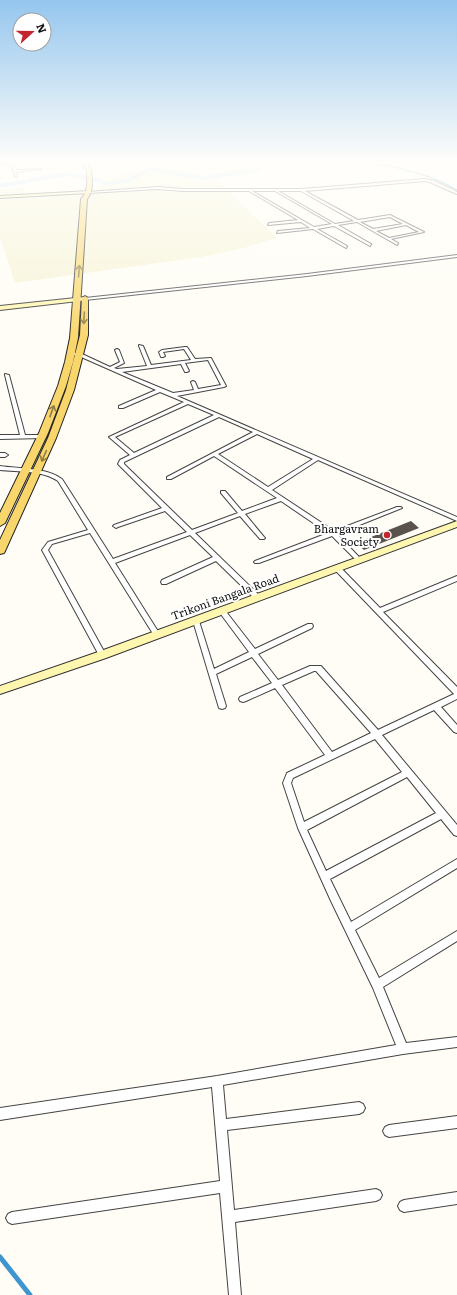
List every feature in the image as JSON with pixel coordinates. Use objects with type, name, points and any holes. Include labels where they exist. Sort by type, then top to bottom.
[{"type":"main road","points":[[0,523],[3,512],[26,471],[42,437],[84,335],[81,300],[88,222]]},
{"type":"main road","points":[[0,552],[52,438],[70,390],[76,355]]},
{"type":"street","points":[[269,224],[286,222]]},
{"type":"street","points":[[304,222],[346,247]]},
{"type":"street","points":[[331,222],[370,246]]},
{"type":"street","points":[[278,232],[350,222]]},
{"type":"street","points":[[360,222],[397,244]]},
{"type":"street","points":[[389,239],[422,233],[404,222]]},
{"type":"street","points":[[373,230],[407,224]]},
{"type":"street","points":[[0,308],[307,275],[457,256]]},
{"type":"street","points":[[141,346],[149,366]]},
{"type":"street","points":[[163,356],[162,351],[185,348],[193,360]]},
{"type":"street","points":[[114,370],[122,362],[117,350]]},
{"type":"street","points":[[76,355],[219,415],[457,519]]},
{"type":"street","points":[[114,370],[209,359],[224,386],[172,395]]},
{"type":"street","points":[[182,362],[187,371]]},
{"type":"street","points":[[7,375],[23,436]]},
{"type":"street","points":[[193,382],[197,391]]},
{"type":"street","points":[[122,407],[160,390]]},
{"type":"street","points":[[134,456],[112,437],[188,402]]},
{"type":"street","points":[[219,415],[122,461],[121,464],[258,598]]},
{"type":"street","points":[[169,478],[257,432]]},
{"type":"street","points":[[0,437],[23,436],[52,438]]},
{"type":"street","points":[[214,454],[334,533],[359,560]]},
{"type":"street","points":[[268,490],[318,458]]},
{"type":"street","points":[[0,468],[37,472],[55,476],[60,480],[157,635]]},
{"type":"street","points":[[223,492],[262,538]]},
{"type":"street","points":[[111,562],[281,499]]},
{"type":"street","points":[[116,526],[167,508]]},
{"type":"street","points":[[257,562],[399,508]]},
{"type":"street","name":"Trikoni Bangala Road","points":[[0,690],[196,621],[457,524]]},
{"type":"street","points":[[91,531],[50,543],[45,550],[102,655]]},
{"type":"street","points":[[164,582],[217,558]]},
{"type":"street","points":[[337,568],[457,692]]},
{"type":"street","points":[[379,611],[457,578]]},
{"type":"street","points":[[222,611],[331,757]]},
{"type":"street","points":[[196,621],[222,706]]},
{"type":"street","points":[[212,673],[310,626]]},
{"type":"street","points":[[243,698],[313,668],[318,668],[457,832]]},
{"type":"street","points":[[403,1049],[377,985],[324,877],[302,828],[288,788],[288,779],[294,774],[457,696]]},
{"type":"street","points":[[436,707],[457,730]]},
{"type":"street","points":[[302,828],[408,773]]},
{"type":"street","points":[[324,877],[442,814]]},
{"type":"street","points":[[350,928],[457,863]]},
{"type":"street","points":[[377,985],[457,936]]},
{"type":"street","points":[[0,1114],[403,1049],[457,1042]]},
{"type":"street","points":[[217,1080],[234,1295]]},
{"type":"street","points":[[221,1125],[359,1108]]},
{"type":"street","points":[[389,1131],[457,1122]]},
{"type":"street","points":[[12,1218],[226,1186]]},
{"type":"street","points":[[228,1217],[376,1195]]},
{"type":"street","points":[[404,1206],[457,1198]]},
{"type":"shaded area","points":[[0,222],[261,222],[277,238],[240,249],[201,257],[15,283],[0,238]]},
{"type":"building","name":"Bhargavram Society","points":[[411,521],[419,528],[364,550],[356,543]]},
{"type":"waterway","points":[[0,1257],[30,1295]]},
{"type":"place","name":"Bhargavram Society","points":[[387,535]]}]
